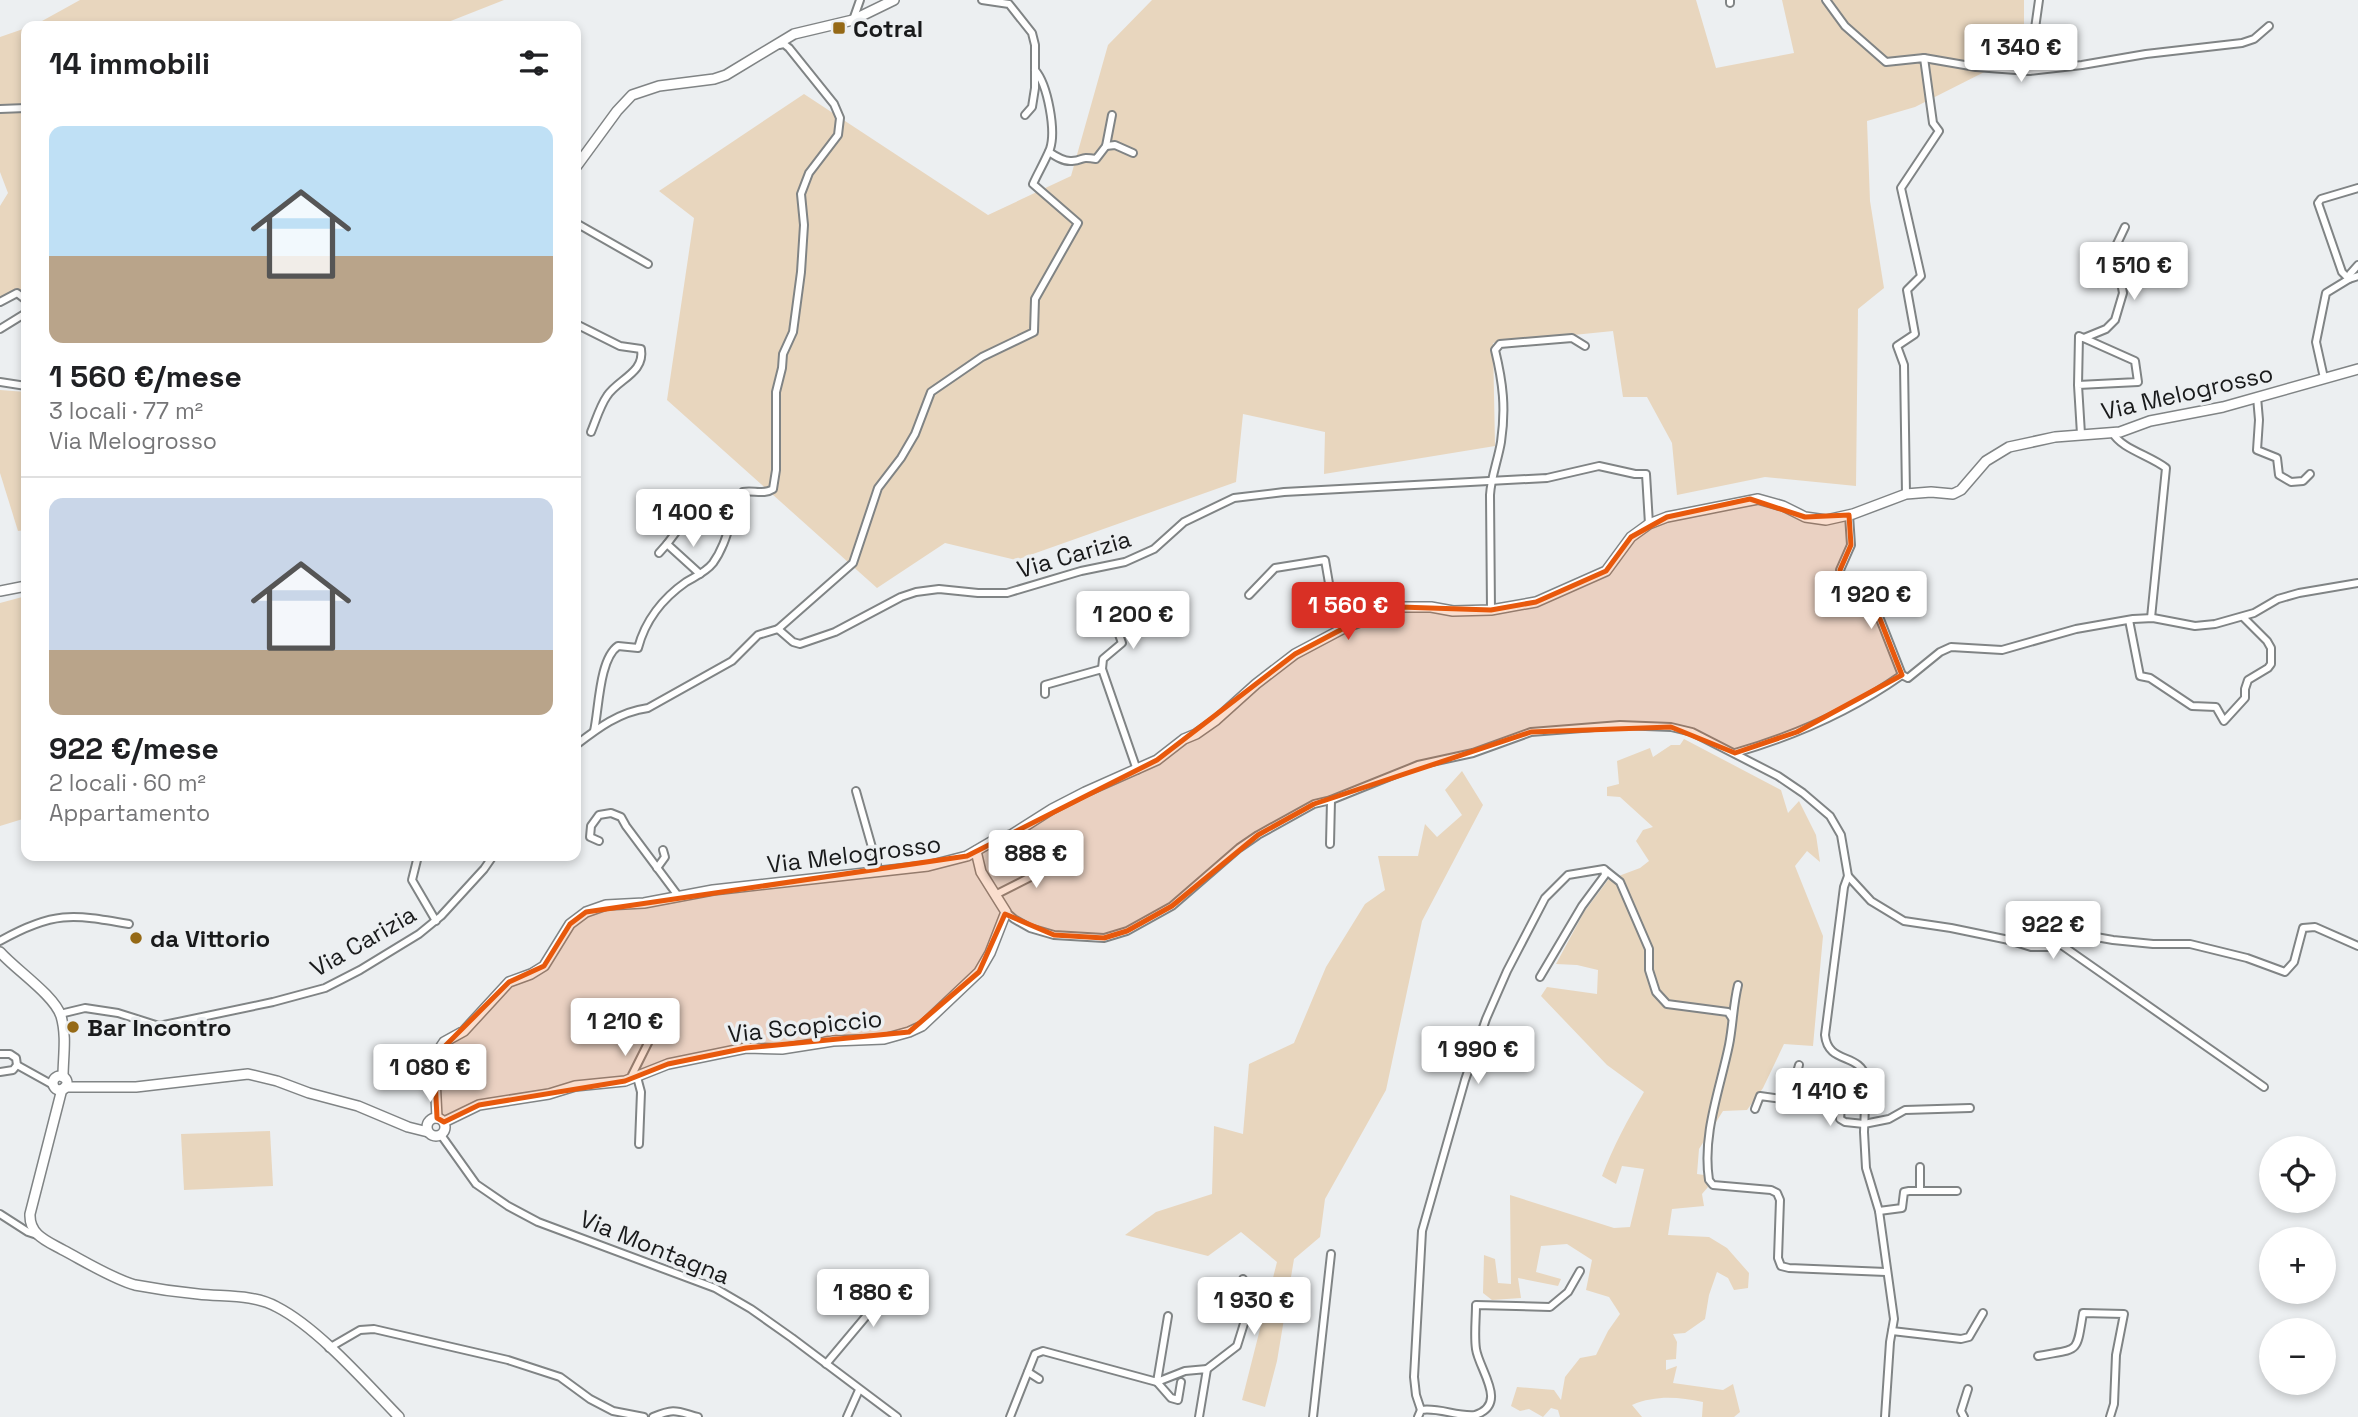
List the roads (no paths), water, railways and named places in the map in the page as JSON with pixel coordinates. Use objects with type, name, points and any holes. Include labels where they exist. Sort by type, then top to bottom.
[{"type":"street","points":[[853,20],[860,0]]},
{"type":"street","points":[[581,160],[632,95],[659,86],[726,75],[794,34],[853,20],[894,0]]},
{"type":"street","points":[[982,0],[1009,4],[1032,33],[1035,71],[1032,107],[1026,115]]},
{"type":"street","points":[[1826,0],[1844,26],[1886,62],[1924,58],[1976,67],[2029,71],[2242,43],[2269,26]]},
{"type":"street","points":[[2029,71],[2039,0]]},
{"type":"street","points":[[594,731],[602,680],[610,653],[618,646],[638,648],[641,635],[660,607],[685,583],[700,575],[713,563],[728,536],[743,492],[773,489],[776,470],[776,393],[783,354],[793,332],[801,274],[804,225],[801,194],[809,173],[838,133],[840,118],[834,104],[789,48],[784,44],[778,46],[777,43]]},
{"type":"street","points":[[1906,494],[1904,365],[1897,346],[1915,334],[1907,290],[1921,276],[1901,188],[1939,131],[1933,123],[1924,58]]},
{"type":"street","points":[[581,741],[617,717],[648,708],[732,661],[758,635],[778,629],[853,563],[878,488],[915,434],[931,392],[982,357],[1034,332],[1035,299],[1078,223],[1033,184],[1051,147],[1048,100],[1041,77],[1035,71]]},
{"type":"street","points":[[0,109],[21,108]]},
{"type":"street","points":[[1049,152],[1061,159],[1072,161],[1083,156],[1096,159],[1106,146],[1112,115]]},
{"type":"street","points":[[1106,146],[1115,145],[1133,153]]},
{"type":"street","points":[[2349,279],[2342,272],[2318,203],[2321,199],[2358,188]]},
{"type":"street","points":[[581,226],[648,264]]},
{"type":"street","points":[[2084,338],[2106,329],[2115,320],[2123,293],[2115,248],[2125,227]]},
{"type":"street","points":[[2349,279],[2358,265]]},
{"type":"street","points":[[2324,378],[2316,342],[2326,293],[2358,275]]},
{"type":"street","points":[[0,302],[17,293],[21,296]]},
{"type":"street","points":[[0,329],[21,316]]},
{"type":"street","points":[[581,326],[620,346],[641,349],[642,355],[635,372],[607,395],[591,432]]},
{"type":"street","points":[[2078,385],[2138,382],[2135,361],[2079,336],[2078,385],[2081,434]]},
{"type":"street","points":[[1491,610],[1491,481],[1501,442],[1505,400],[1495,350],[1500,344],[1572,338],[1585,346]]},
{"type":"street","name":"Via Melogrosso","points":[[440,1120],[434,1057],[444,1042],[464,1031],[509,982],[544,966],[570,924],[586,912],[606,905],[644,903],[713,890],[879,872],[947,862],[967,856],[990,842],[1011,835],[1085,792],[1157,760],[1175,745],[1216,720],[1256,684],[1296,654],[1342,629],[1400,607],[1431,607],[1453,611],[1491,610],[1535,602],[1606,571],[1631,537],[1649,524],[1667,517],[1758,499],[1805,516],[1826,520],[1849,515],[1906,494],[1953,494],[1961,490],[1986,461],[2009,447],[2054,437],[2113,433],[2150,421],[2222,407],[2358,369]]},
{"type":"street","points":[[0,382],[21,385]]},
{"type":"street","points":[[2258,397],[2257,450],[2277,458],[2278,475],[2291,482],[2303,481],[2310,474]]},
{"type":"street","points":[[2113,433],[2116,440],[2166,468],[2151,618]]},
{"type":"street","name":"Via Carizia","points":[[778,629],[793,642],[800,644],[835,632],[901,597],[916,592],[939,589],[1007,593],[1081,571],[1125,562],[1154,549],[1184,522],[1234,498],[1284,492],[1547,478],[1599,466],[1646,474],[1649,524]]},
{"type":"street","points":[[1849,515],[1851,545],[1840,570],[1843,586],[1881,619],[1902,675],[1908,678],[1940,652],[1951,647],[2001,650],[2076,629],[2151,618],[2196,625],[2215,624],[2243,617],[2288,596],[2358,583]]},
{"type":"street","points":[[659,553],[682,524]]},
{"type":"street","points":[[667,544],[700,575]]},
{"type":"street","points":[[1249,595],[1275,568],[1325,560],[1331,595],[1342,629]]},
{"type":"street","points":[[0,591],[21,587]]},
{"type":"street","points":[[2129,620],[2140,676],[2150,678],[2192,706],[2216,707],[2224,721],[2245,698],[2248,680],[2271,664],[2272,648],[2243,617]]},
{"type":"street","points":[[1117,629],[1122,643],[1103,659],[1102,669],[1137,770]]},
{"type":"street","points":[[1045,694],[1045,685],[1102,669]]},
{"type":"street","points":[[1735,753],[1797,732],[1861,701],[1902,675]]},
{"type":"street","points":[[976,851],[981,872],[1006,912],[1014,919],[1030,928],[1054,935],[1104,938],[1127,931],[1172,906],[1258,835],[1314,804],[1331,800],[1418,765],[1473,753],[1531,732],[1620,725],[1671,727],[1692,732],[1735,753],[1804,793],[1830,816],[1841,835],[1848,876],[1844,887],[1825,1035],[1826,1045],[1831,1051],[1858,1063],[1866,1078],[1866,1168],[1878,1211],[1893,1302],[1894,1320],[1885,1417]]},
{"type":"street","points":[[856,791],[879,872]]},
{"type":"street","points":[[1330,844],[1331,800]]},
{"type":"street","points":[[599,841],[590,836],[590,825],[599,815],[611,813],[621,817],[628,833],[680,897]]},
{"type":"street","points":[[657,867],[665,857],[663,850]]},
{"type":"street","points":[[995,895],[1064,860]]},
{"type":"street","points":[[417,861],[412,880],[436,921]]},
{"type":"street","name":"Via Carizia","points":[[60,1014],[85,1008],[118,1013],[159,1026],[325,988],[360,970],[436,921],[490,861]]},
{"type":"street","points":[[1540,978],[1583,906],[1605,876],[1604,869]]},
{"type":"street","points":[[1580,1271],[1568,1292],[1550,1307],[1476,1305],[1475,1347],[1492,1392],[1491,1402],[1473,1416],[1429,1409],[1419,1414],[1414,1377],[1423,1231],[1473,1056],[1507,971],[1545,898],[1568,875],[1604,869],[1620,882],[1649,949],[1649,970],[1656,992],[1667,1004],[1728,1013],[1732,1018]]},
{"type":"street","points":[[1848,876],[1871,901],[1904,921],[1951,928],[2031,947],[2054,947],[2079,934],[2127,942],[2190,944],[2247,958],[2285,972],[2294,962],[2304,928],[2315,927],[2358,946]]},
{"type":"street","name":"Via Scopiccio","points":[[440,1120],[479,1105],[550,1094],[575,1086],[635,1078],[668,1064],[746,1048],[782,1049],[833,1041],[884,1039],[909,1032],[922,1026],[979,972],[990,953],[1006,912]]},
{"type":"street","points":[[0,941],[38,922],[74,915],[129,924]]},
{"type":"street","points":[[2060,944],[2264,1087]]},
{"type":"street","points":[[0,952],[47,997],[60,1014],[64,1036],[58,1101],[26,1226]]},
{"type":"street","points":[[1738,985],[1725,1065],[1707,1141],[1709,1180],[1713,1185],[1771,1190],[1777,1193],[1780,1200],[1781,1266],[1886,1272]]},
{"type":"street","points":[[639,1144],[641,1092],[632,1075],[649,1041]]},
{"type":"street","points":[[0,1055],[10,1054],[16,1058],[17,1065],[13,1070],[0,1072]]},
{"type":"street","points":[[17,1065],[60,1083],[136,1087],[248,1074],[358,1106],[433,1136],[441,1135],[445,1127],[440,1120],[431,1119],[428,1132]]},
{"type":"street","points":[[1790,1100],[1799,1065]]},
{"type":"street","points":[[1755,1109],[1760,1096],[1841,1107]]},
{"type":"street","points":[[1842,1096],[1840,1119],[1864,1124],[1888,1119],[1905,1110],[1970,1108]]},
{"type":"street","name":"Via Montagna","points":[[441,1135],[476,1184],[508,1206],[538,1222],[715,1288],[751,1309],[897,1417]]},
{"type":"street","points":[[1920,1167],[1920,1191]]},
{"type":"street","points":[[1878,1211],[1902,1208],[1904,1192],[1957,1191]]},
{"type":"street","points":[[0,1214],[26,1226],[81,1260],[132,1284],[262,1300],[279,1308],[329,1348],[399,1417]]},
{"type":"street","points":[[13,1222],[23,1222],[30,1214]]},
{"type":"street","points":[[1313,1417],[1331,1254]]},
{"type":"street","points":[[826,1364],[898,1277]]},
{"type":"street","points":[[1157,1382],[1185,1371],[1207,1369],[1237,1346],[1246,1317],[1243,1279]]},
{"type":"street","points":[[1892,1331],[1961,1339],[1969,1337],[1983,1313]]},
{"type":"street","points":[[2038,1356],[2074,1349],[2078,1345],[2083,1313],[2124,1314],[2116,1355],[2114,1404],[2110,1417]]},
{"type":"street","points":[[1157,1382],[1168,1316]]},
{"type":"street","points":[[329,1348],[360,1330],[374,1329],[508,1360],[560,1377],[612,1411],[644,1417]]},
{"type":"street","points":[[1010,1417],[1035,1354],[1043,1351],[1157,1382],[1171,1398],[1178,1400],[1181,1382]]},
{"type":"street","points":[[1199,1417],[1207,1369]]},
{"type":"street","points":[[1028,1372],[1039,1379]]},
{"type":"street","points":[[1964,1417],[1961,1411],[1968,1389]]},
{"type":"street","points":[[847,1417],[859,1390]]},
{"type":"street","points":[[653,1417],[671,1410],[698,1417]]},
{"type":"place","name":"Cotral","points":[[839,28]]},
{"type":"place","name":"da Vittorio","points":[[136,938]]},
{"type":"place","name":"Bar Incontro","points":[[73,1027]]}]
